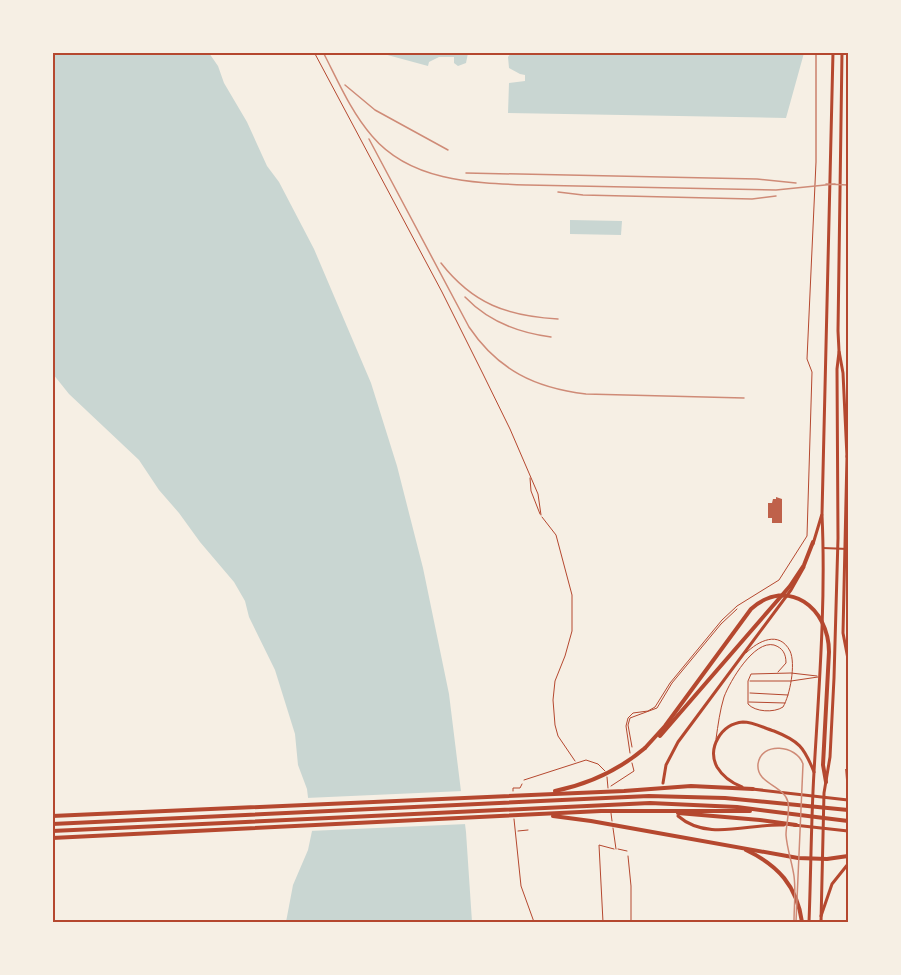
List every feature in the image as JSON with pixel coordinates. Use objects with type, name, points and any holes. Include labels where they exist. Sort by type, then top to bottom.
[{"type":"highway","points":[[537,794],[558,791],[608,774],[645,748],[676,719],[785,592],[804,565],[813,542]]},
{"type":"highway","points":[[645,748],[665,726],[748,611],[766,598],[792,597],[803,601],[815,610],[825,627],[829,648],[823,759],[826,782]]},
{"type":"highway","points":[[52,816],[700,786],[753,789]]},
{"type":"highway","points":[[52,824],[649,796],[695,796],[849,810]]},
{"type":"highway","points":[[52,831],[650,803],[720,806],[849,821]]},
{"type":"highway","points":[[650,811],[796,825]]},
{"type":"highway","points":[[52,838],[590,812],[760,811]]},
{"type":"highway","points":[[538,815],[591,821],[808,859],[849,856]]},
{"type":"highway","points":[[733,846],[760,858],[783,875],[796,897],[802,922]]},
{"type":"main road","points":[[809,922],[824,548],[822,514],[833,52]]},
{"type":"main road","points":[[821,922],[824,803],[831,757],[834,678],[842,52]]},
{"type":"main road","points":[[839,351],[843,373],[847,457],[843,633],[848,660]]},
{"type":"main road","points":[[847,457],[849,442]]},
{"type":"main road","points":[[663,783],[666,765],[675,747],[794,586],[806,564],[822,514]]},
{"type":"main road","points":[[814,772],[806,751],[796,741],[752,723],[742,722],[728,728],[718,738],[715,747],[714,759],[720,772],[735,784],[753,789],[849,800]]},
{"type":"main road","points":[[678,816],[691,826],[706,830],[760,822]]},
{"type":"main road","points":[[796,825],[849,831]]},
{"type":"main road","points":[[821,916],[832,884],[849,864]]},
{"type":"street","points":[[824,548],[849,549]]},
{"type":"lane","points":[[742,656],[761,641],[770,640],[779,641],[791,654],[791,673],[791,681],[786,703],[777,710],[753,709],[748,702],[748,681],[754,673],[791,673],[820,677]]},
{"type":"lane","points":[[715,747],[726,692],[758,648],[774,645],[784,652],[786,663],[781,670],[775,673]]},
{"type":"lane","points":[[748,681],[791,681],[820,677]]},
{"type":"lane","points":[[827,677],[834,678]]},
{"type":"lane","points":[[748,693],[788,695]]},
{"type":"lane","points":[[748,702],[786,703]]},
{"type":"lane","points":[[524,780],[576,762],[590,760],[598,764],[605,771],[616,849]]},
{"type":"lane","points":[[603,922],[599,845],[627,851]]},
{"type":"path","points":[[314,52],[447,302],[510,429],[538,494],[541,515]]},
{"type":"path","points":[[608,788],[634,771],[626,726],[628,718],[633,713],[648,711],[655,707],[669,683],[720,621],[737,606],[779,580],[808,535],[812,372],[807,359],[814,199],[816,52]]},
{"type":"path","points":[[530,476],[531,491],[541,515],[556,535],[572,595],[572,631],[555,681],[553,700],[558,736],[576,762]]},
{"type":"path","points":[[632,747],[628,725],[630,718],[637,714],[650,713],[657,708],[679,675],[721,624],[737,609]]},
{"type":"path","points":[[513,788],[520,788],[524,780]]},
{"type":"path","points":[[528,830],[520,829],[517,833],[521,886],[534,922]]},
{"type":"path","points":[[627,851],[631,886],[631,922]]},
{"type":"shaded area","points":[[468,52],[466,63],[458,66],[454,63],[454,57],[439,57],[429,62],[428,66],[380,53]]},
{"type":"shaded area","points":[[52,53],[209,53],[247,122],[267,166],[279,182],[314,249],[371,383],[397,466],[423,568],[449,694],[466,832],[472,922],[286,922],[293,885],[308,850],[312,831],[307,789],[298,765],[295,734],[275,670],[249,617],[245,601],[234,582],[159,490],[139,460],[69,394],[53,374]]},
{"type":"shaded area","points":[[511,53],[804,53],[786,118],[508,113],[509,83],[525,81],[525,75],[509,68],[508,57]]},
{"type":"shaded area","points":[[570,220],[622,221],[621,235],[570,234]]},
{"type":"pier","points":[[463,791],[467,824],[309,831],[306,798]]},
{"type":"building","points":[[776,497],[782,499],[782,523],[772,523],[772,518],[768,518],[768,503],[772,503]]},
{"type":"building","points":[[845,769],[848,769],[848,780],[846,780]]},
{"type":"tram line","points":[[794,922],[795,882],[786,835],[788,802],[781,792],[761,776],[758,764],[765,752],[779,748],[794,753],[803,764],[796,922]]},
{"type":"railway","points":[[323,52],[351,107],[372,136],[387,151],[405,162],[443,177],[506,184],[776,190],[835,184]]},
{"type":"railway","points":[[345,85],[375,110],[448,150]]},
{"type":"railway","points":[[369,139],[469,327],[480,342],[505,366],[534,382],[586,394],[744,398]]},
{"type":"railway","points":[[466,173],[757,179],[796,183]]},
{"type":"railway","points":[[826,184],[848,185]]},
{"type":"railway","points":[[558,192],[583,195],[752,199],[776,196]]},
{"type":"railway","points":[[441,263],[466,289],[492,305],[523,315],[558,319]]},
{"type":"railway","points":[[465,297],[494,319],[516,329],[551,337]]}]
